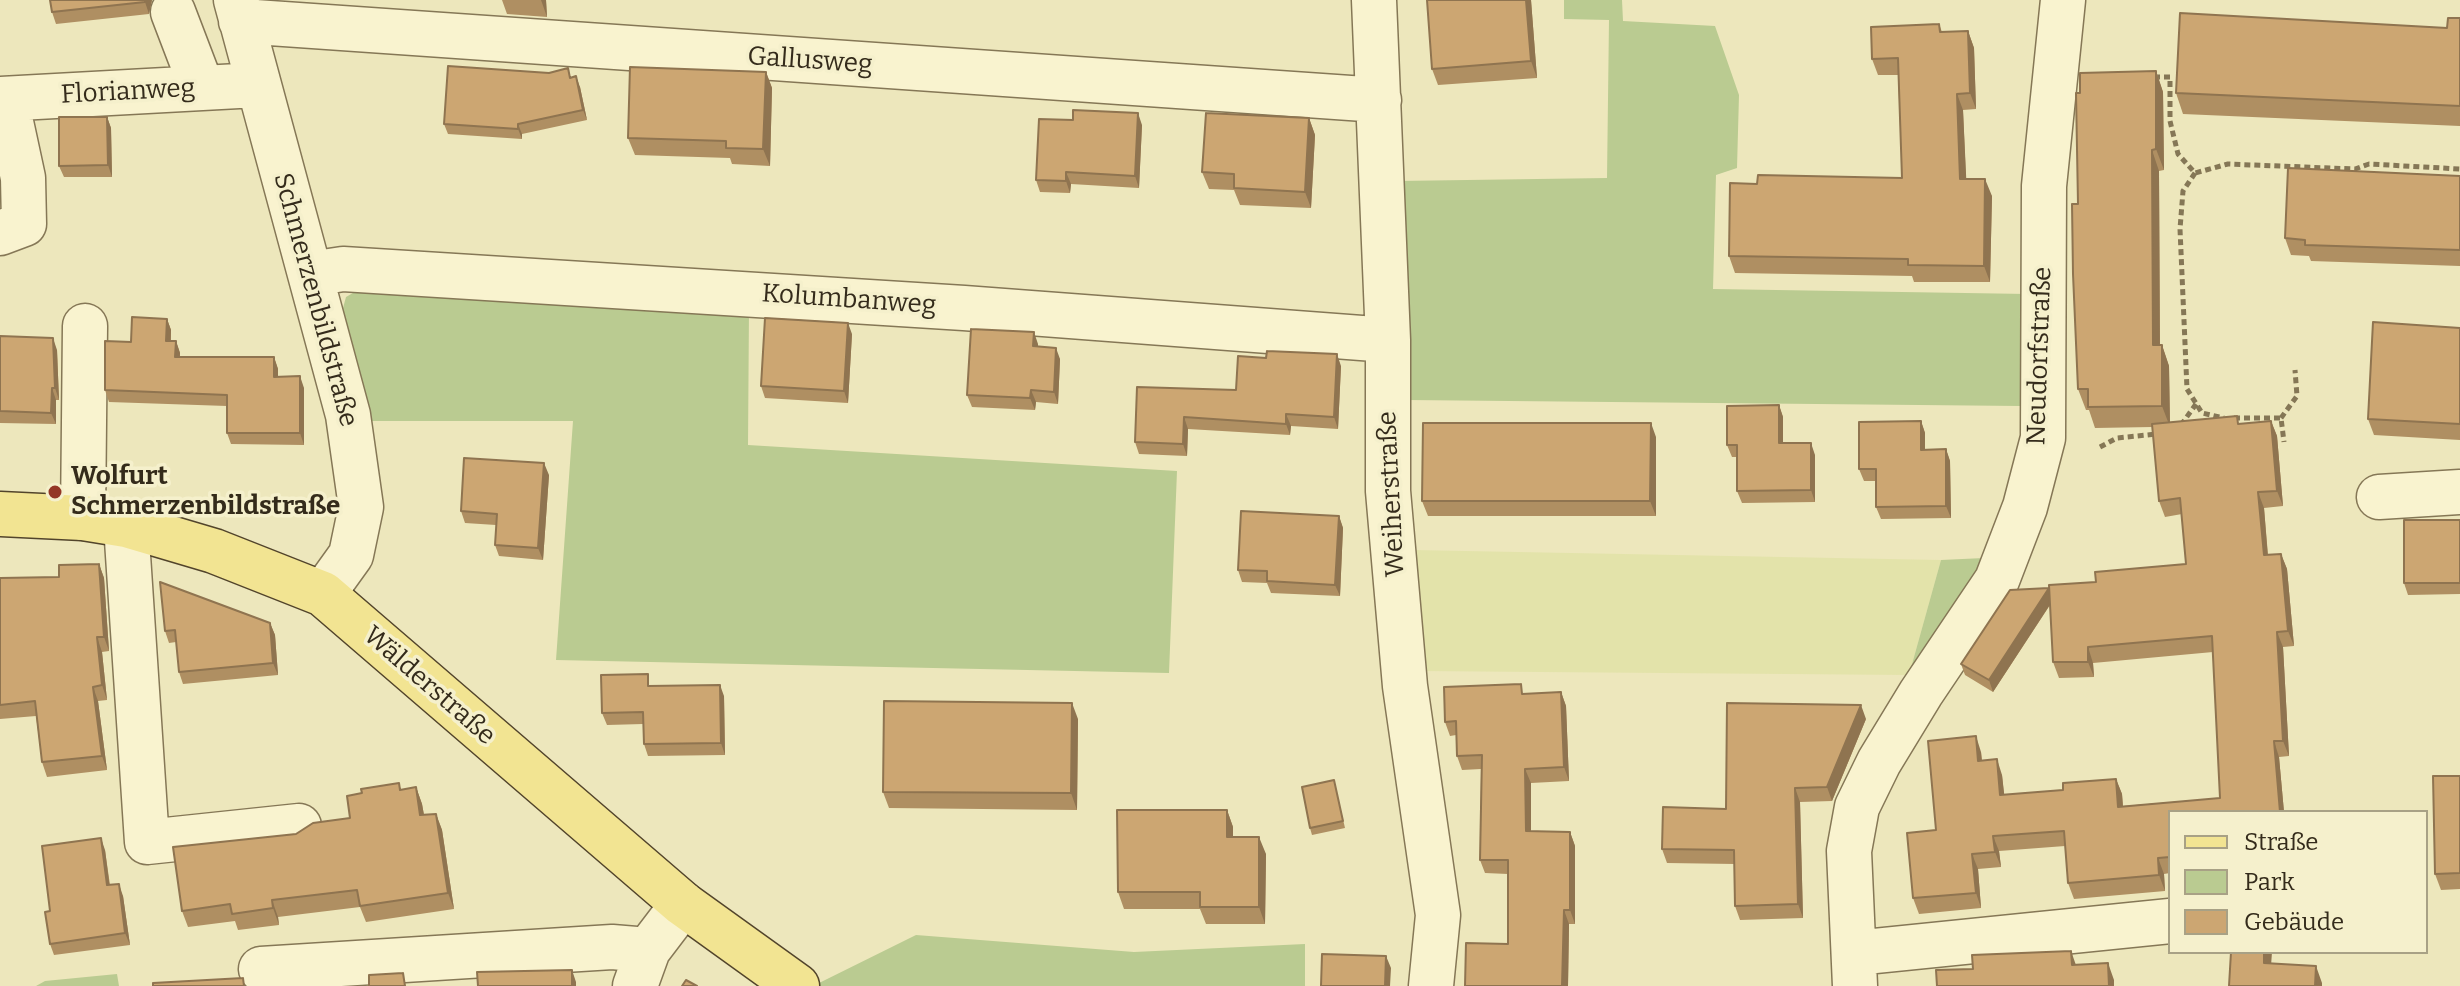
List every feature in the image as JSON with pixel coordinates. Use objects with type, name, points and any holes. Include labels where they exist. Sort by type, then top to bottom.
[{"type":"main road","name":"Wälderstraße","points":[[0,514],[83,518],[126,525],[214,551],[323,594],[683,904],[797,986]]},
{"type":"street","name":"Weiherstraße","points":[[1374,0],[1388,340],[1388,491],[1405,686],[1438,915],[1431,986]]},
{"type":"street","name":"Neudorfstraße","points":[[2063,0],[2044,186],[2043,438],[2025,507],[1997,580],[1921,693],[1879,762],[1857,807],[1849,851],[1855,970],[2168,921]]},
{"type":"street","name":"Gallusweg","points":[[239,11],[1379,100]]},
{"type":"street","name":"Schmerzenbildstraße","points":[[239,11],[348,415],[361,507],[351,555],[323,594]]},
{"type":"street","points":[[173,12],[202,88]]},
{"type":"street","name":"Florianweg","points":[[3,99],[257,85]]},
{"type":"street","points":[[0,233],[24,224],[23,178],[3,99]]},
{"type":"street","name":"Kolumbanweg","points":[[310,274],[343,269],[964,308],[1388,340]]},
{"type":"street","points":[[83,518],[85,326]]},
{"type":"street","points":[[2379,497],[2460,492]]},
{"type":"street","points":[[126,525],[147,842],[299,826]]},
{"type":"street","points":[[261,969],[612,947],[642,968],[683,904]]},
{"type":"path","points":[[2145,77],[2170,77],[2170,121],[2178,154],[2195,173]]},
{"type":"path","points":[[2281,418],[2220,418],[2202,413],[2187,389],[2180,229],[2183,191],[2195,173],[2228,164],[2355,169],[2369,164],[2460,169]]},
{"type":"path","points":[[2284,442],[2281,418],[2297,396],[2295,370]]},
{"type":"path","points":[[2100,447],[2117,438],[2171,433],[2184,423],[2196,404]]},
{"type":"green space","points":[[1564,0],[1622,0],[1623,21],[1715,26],[1739,95],[1737,168],[1716,175],[1713,289],[2028,294],[2021,406],[1407,400],[1397,181],[1607,178],[1609,20],[1564,19]]},
{"type":"green space","points":[[365,286],[749,308],[748,445],[1177,471],[1169,673],[556,660],[573,421],[367,421],[340,319],[346,297]]},
{"type":"green space","points":[[1412,550],[1941,560],[1909,675],[1418,671]]},
{"type":"green space","points":[[1984,558],[1967,602],[1909,675],[1941,560]]},
{"type":"green space","points":[[916,935],[1134,952],[1305,944],[1305,986],[813,986]]},
{"type":"green space","points":[[117,974],[119,986],[36,986],[45,981]]},
{"type":"building","points":[[50,0],[145,0],[145,2],[52,12]]},
{"type":"building","points":[[1427,0],[1526,0],[1531,61],[1432,69]]},
{"type":"building","points":[[2180,13],[2447,28],[2448,18],[2460,18],[2460,106],[2176,93]]},
{"type":"building","points":[[1939,24],[1940,32],[1968,31],[1970,93],[1957,94],[1960,179],[1985,179],[1984,266],[1908,265],[1908,259],[1729,256],[1730,183],[1757,184],[1758,175],[1902,178],[1898,58],[1872,59],[1871,27]]},
{"type":"building","points":[[448,66],[549,73],[568,68],[570,78],[576,76],[583,110],[518,124],[518,129],[444,124]]},
{"type":"building","points":[[630,67],[766,72],[763,149],[726,148],[726,141],[628,138]]},
{"type":"building","points":[[2156,71],[2156,149],[2152,150],[2153,345],[2162,345],[2162,406],[2088,407],[2088,389],[2078,389],[2073,274],[2072,204],[2078,204],[2076,93],[2080,93],[2080,73]]},
{"type":"building","points":[[1073,110],[1138,113],[1135,176],[1066,172],[1066,181],[1036,180],[1039,119],[1073,120]]},
{"type":"building","points":[[1206,113],[1309,118],[1305,192],[1234,188],[1234,174],[1202,172]]},
{"type":"building","points":[[59,117],[107,117],[108,165],[59,166]]},
{"type":"building","points":[[2288,168],[2460,176],[2460,250],[2305,245],[2305,240],[2285,238]]},
{"type":"building","points":[[132,317],[167,319],[166,341],[176,341],[175,357],[274,357],[274,377],[300,376],[300,433],[227,433],[227,395],[105,390],[105,341],[131,342]]},
{"type":"building","points":[[765,318],[848,323],[844,391],[761,386]]},
{"type":"building","points":[[2373,322],[2460,328],[2460,424],[2368,419]]},
{"type":"building","points":[[971,329],[1034,332],[1033,346],[1056,348],[1054,392],[1031,390],[1030,398],[967,395]]},
{"type":"building","points":[[0,336],[53,338],[55,388],[52,388],[51,413],[0,411]]},
{"type":"building","points":[[1267,351],[1337,354],[1334,417],[1286,414],[1286,424],[1184,417],[1183,444],[1135,442],[1137,387],[1236,390],[1238,356],[1266,358]]},
{"type":"building","points":[[1779,405],[1779,443],[1811,443],[1811,490],[1737,491],[1737,445],[1727,445],[1727,406]]},
{"type":"building","points":[[2237,416],[2238,424],[2271,421],[2277,491],[2258,492],[2264,555],[2281,554],[2288,631],[2277,632],[2283,741],[2274,741],[2280,810],[2168,810],[2168,857],[2158,858],[2159,875],[2068,883],[2064,831],[1993,836],[1995,852],[1972,854],[1976,893],[1913,898],[1907,833],[1936,830],[1928,741],[1976,736],[1978,761],[1997,759],[2000,795],[2063,790],[2063,783],[2116,779],[2118,807],[2220,798],[2212,636],[2088,647],[2088,662],[2053,662],[2049,585],[2096,582],[2095,572],[2186,564],[2180,498],[2159,501],[2152,424]]},
{"type":"building","points":[[1921,421],[1921,450],[1946,449],[1946,506],[1876,507],[1876,469],[1859,469],[1859,422]]},
{"type":"building","points":[[1423,423],[1651,423],[1650,501],[1422,501]]},
{"type":"building","points":[[464,458],[544,463],[538,548],[495,545],[497,514],[461,511]]},
{"type":"building","points":[[1241,511],[1339,516],[1335,585],[1267,581],[1267,571],[1238,570]]},
{"type":"building","points":[[2404,520],[2460,520],[2460,583],[2404,583]]},
{"type":"building","points":[[99,564],[104,637],[97,637],[102,685],[93,687],[102,756],[42,762],[35,701],[0,705],[0,578],[59,577],[59,565]]},
{"type":"building","points":[[160,582],[270,623],[273,663],[179,672],[175,630],[165,631]]},
{"type":"building","points":[[2049,588],[1989,680],[1961,664],[2010,590]]},
{"type":"building","points":[[648,674],[648,686],[720,685],[721,743],[644,744],[643,712],[602,713],[601,675]]},
{"type":"building","points":[[1521,684],[1522,694],[1561,692],[1564,767],[1525,769],[1526,831],[1570,832],[1570,910],[1564,910],[1562,986],[1465,986],[1466,943],[1508,944],[1508,860],[1480,860],[1482,755],[1457,756],[1456,721],[1445,722],[1444,687]]},
{"type":"building","points":[[884,701],[1072,703],[1071,793],[883,792]]},
{"type":"building","points":[[1727,703],[1861,705],[1827,787],[1795,788],[1798,904],[1735,906],[1734,850],[1662,849],[1663,807],[1726,809]]},
{"type":"building","points":[[2433,776],[2460,776],[2460,873],[2435,874]]},
{"type":"building","points":[[1334,780],[1343,821],[1310,828],[1302,787]]},
{"type":"building","points":[[399,783],[400,790],[416,787],[420,815],[436,814],[448,893],[360,906],[357,890],[272,900],[273,908],[232,914],[230,904],[182,911],[173,847],[296,834],[313,823],[350,818],[347,796],[362,793],[361,789]]},
{"type":"building","points":[[1117,810],[1227,810],[1227,837],[1259,837],[1259,907],[1200,907],[1200,892],[1118,892]]},
{"type":"building","points":[[101,838],[107,885],[119,884],[125,933],[50,944],[45,912],[50,911],[42,846]]},
{"type":"building","points":[[2071,951],[2072,965],[2108,963],[2109,986],[1937,986],[1936,970],[1973,969],[1972,955]]},
{"type":"building","points":[[1322,954],[1386,956],[1385,986],[1321,986]]},
{"type":"building","points":[[2231,954],[2264,954],[2264,963],[2316,966],[2315,986],[2229,986]]},
{"type":"building","points":[[572,970],[572,986],[478,986],[477,972]]},
{"type":"building","points":[[403,973],[405,986],[369,986],[369,975]]},
{"type":"building","points":[[243,978],[244,986],[153,986],[153,983]]},
{"type":"building","points":[[686,980],[697,986],[682,986]]},
{"type":"place","name":"Wolfurt Schmerzenbildstraße","points":[[55,492]]}]
